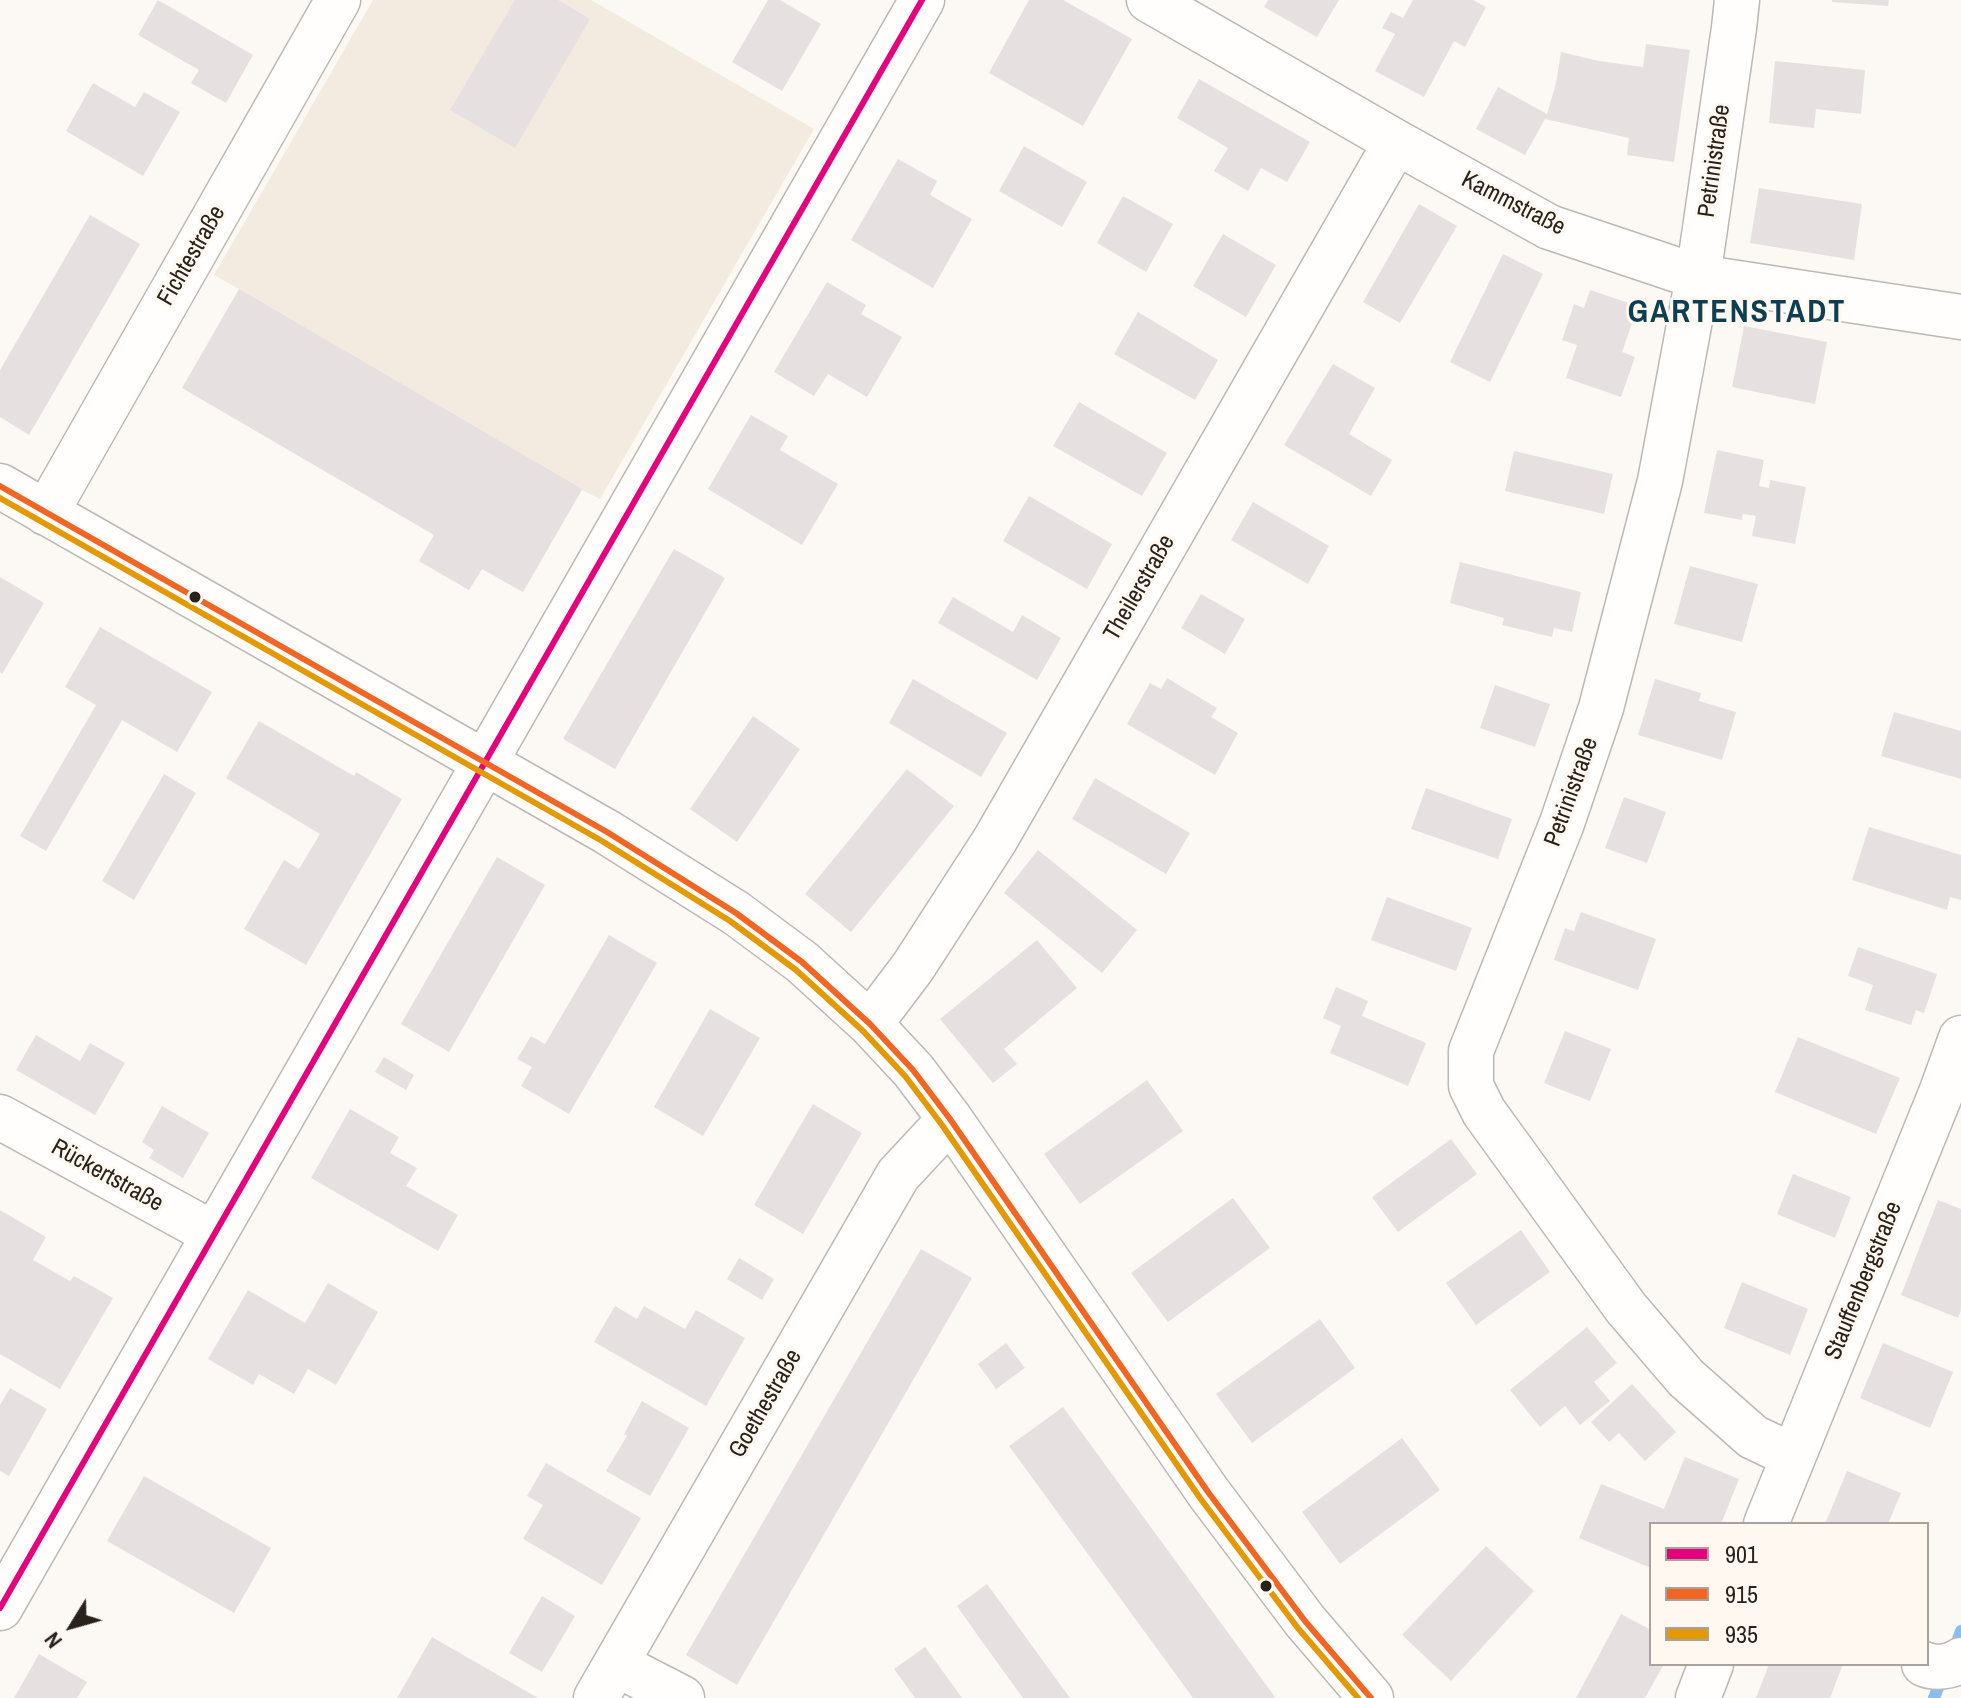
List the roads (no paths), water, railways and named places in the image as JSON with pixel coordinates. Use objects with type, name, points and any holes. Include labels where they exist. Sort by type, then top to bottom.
[{"type":"street","name":"Fichtestraße","points":[[46,513],[338,0]]},
{"type":"street","points":[[0,1608],[922,0]]},
{"type":"street","name":"Kammstraße","points":[[1149,0],[1549,227],[1698,277],[1961,317]]},
{"type":"street","name":"Petrinistraße","points":[[1737,0],[1698,277],[1660,481],[1601,708],[1562,823],[1471,1051],[1471,1086],[1484,1112],[1626,1308],[1686,1378],[1753,1437],[1793,1456]]},
{"type":"street","name":"Theilerstraße","points":[[870,1024],[913,967],[995,840],[1396,142]]},
{"type":"street","points":[[0,486],[607,832],[736,913],[802,962],[870,1024],[913,1070],[1208,1492],[1305,1621],[1371,1698]]},
{"type":"street","name":"Stauffenbergstraße","points":[[1767,1522],[1961,1038]]},
{"type":"street","name":"Rückertstraße","points":[[0,1117],[214,1234]]},
{"type":"street","name":"Goethestraße","points":[[606,1681],[898,1175],[950,1119]]},
{"type":"street","points":[[1929,1666],[1954,1665],[1961,1660]]},
{"type":"street","points":[[1698,1698],[1710,1666]]},
{"type":"street","points":[[606,1681],[682,1698]]},
{"type":"waterway","points":[[1956,1645],[1961,1631]]},
{"type":"waterway","points":[[1934,1698],[1938,1688]]},
{"type":"district","name":"GARTENSTADT","points":[[1737,313]]}]
